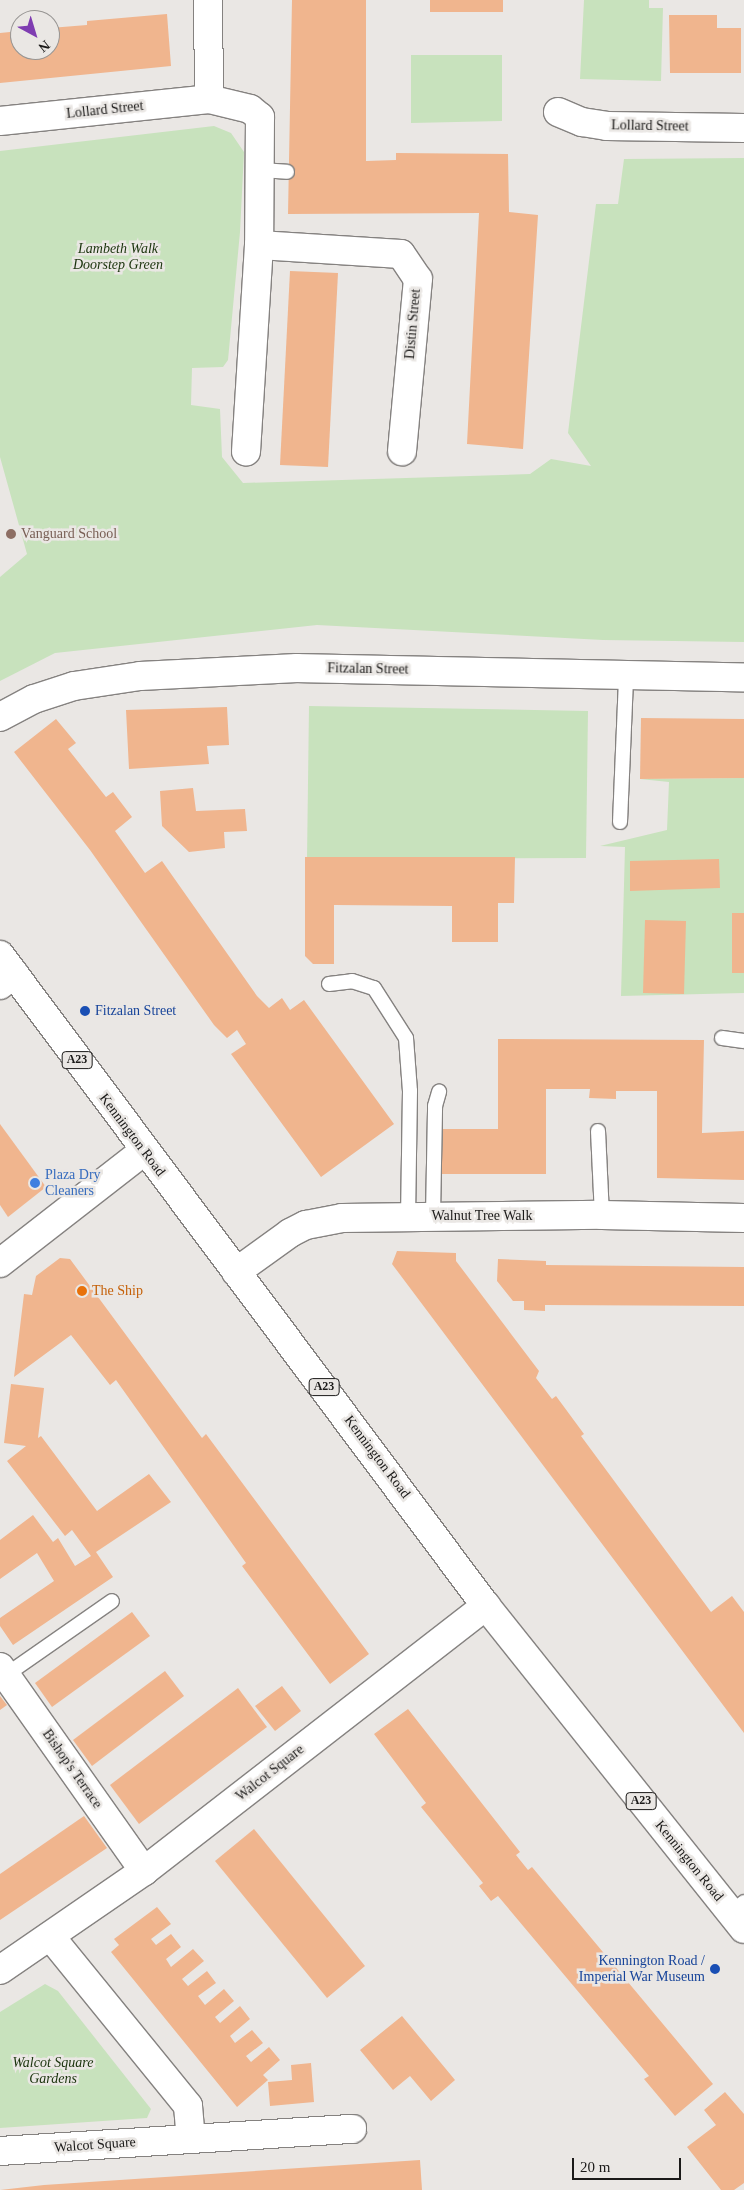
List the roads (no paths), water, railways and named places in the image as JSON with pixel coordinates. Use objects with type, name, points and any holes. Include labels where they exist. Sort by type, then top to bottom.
[{"type":"street","points":[[208,0],[209,99]]},
{"type":"street","name":"Lollard Street","points":[[0,121],[209,99],[250,109],[260,117],[274,171],[259,245]]},
{"type":"street","name":"Lollard Street","points":[[558,112],[582,122],[607,126],[744,128]]},
{"type":"street","points":[[246,452],[259,245]]},
{"type":"street","name":"Distin Street","points":[[259,245],[401,254],[418,279],[402,452]]},
{"type":"street","name":"Fitzalan Street","points":[[0,717],[56,691],[140,676],[298,668],[744,677]]},
{"type":"street","name":"Kennington Road","points":[[5,972],[236,1272],[486,1606],[740,1915]]},
{"type":"street","points":[[2,1255],[144,1151]]},
{"type":"street","name":"Walnut Tree Walk","points":[[236,1272],[269,1245],[306,1225],[342,1218],[602,1215],[744,1218]]},
{"type":"street","name":"Walcot Square","points":[[0,1970],[144,1871],[486,1606]]},
{"type":"street","name":"Bishop's Terrace","points":[[3,1671],[144,1871]]},
{"type":"street","points":[[50,1936],[188,2106],[191,2138]]},
{"type":"street","name":"Walcot Square","points":[[0,2151],[352,2129]]},
{"type":"lane","points":[[620,822],[626,676]]},
{"type":"lane","points":[[329,984],[352,980],[374,988],[406,1038],[420,1216]]},
{"type":"lane","points":[[722,1038],[744,1040]]},
{"type":"lane","points":[[420,1216],[435,1106],[439,1092]]},
{"type":"lane","points":[[598,1131],[602,1215]]},
{"type":"lane","points":[[3,1671],[112,1601]]},
{"type":"place","name":"Vanguard School","points":[[11,534]]},
{"type":"place","name":"Fitzalan Street","points":[[85,1011]]},
{"type":"place","name":"Plaza Dry Cleaners","points":[[35,1183]]},
{"type":"place","name":"The Ship","points":[[82,1291]]},
{"type":"place","name":"Kennington Road / Imperial War Museum","points":[[715,1969]]},
{"type":"park label","name":"Lambeth Walk Doorstep Green","points":[[118,258]]},
{"type":"park label","name":"Walcot Square Gardens","points":[[53,2072]]}]
